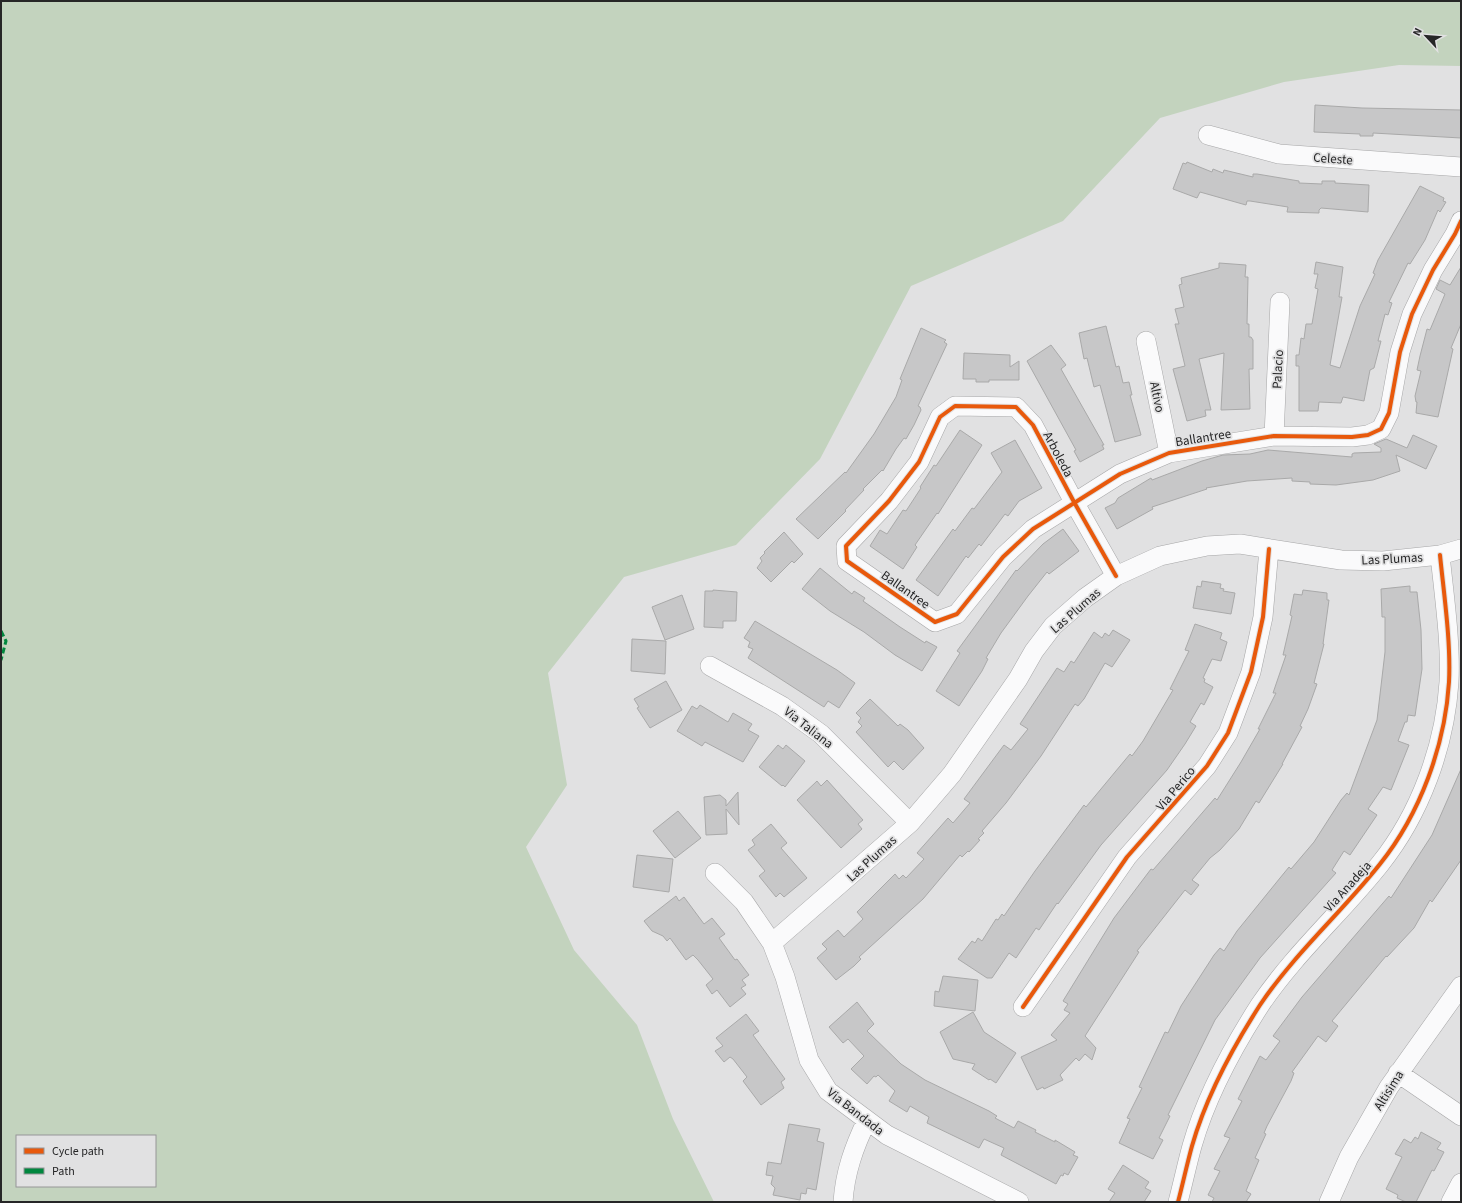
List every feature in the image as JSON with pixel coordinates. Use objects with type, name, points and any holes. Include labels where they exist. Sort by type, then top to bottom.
[{"type":"street","name":"Celeste","points":[[1208,135],[1279,154],[1461,167]]},
{"type":"street","name":"Ballantree","points":[[846,546],[848,561],[935,622],[957,614],[1003,557],[1033,529],[1120,474],[1170,453],[1274,436],[1352,437],[1368,435],[1381,429],[1389,413],[1400,352],[1412,314],[1433,270],[1455,234],[1461,221]]},
{"type":"street","name":"Palacio","points":[[1274,436],[1280,302]]},
{"type":"street","name":"Altivo","points":[[1146,341],[1170,453]]},
{"type":"street","name":"Arboleda","points":[[846,546],[889,500],[919,462],[940,417],[955,406],[1016,407],[1033,425],[1116,576]]},
{"type":"street","name":"Las Plumas","points":[[772,943],[910,823],[952,774],[1009,691],[1034,651],[1053,626],[1085,598],[1116,576],[1160,556],[1206,546],[1240,544],[1348,560],[1384,561],[1440,555],[1461,549]]},
{"type":"street","name":"Via Perico","points":[[1023,1007],[1127,857],[1207,766],[1228,733],[1251,672],[1263,616],[1268,549]]},
{"type":"street","name":"Via Anadeja","points":[[1178,1202],[1195,1138],[1229,1056],[1261,1004],[1294,961],[1381,863],[1413,814],[1430,772],[1442,730],[1449,682],[1446,607],[1440,555]]},
{"type":"street","name":"Via Taliana","points":[[710,666],[782,706],[821,734],[910,823]]},
{"type":"street","name":"Via Bandada","points":[[715,873],[744,902],[772,943],[785,977],[809,1060],[828,1091],[887,1135],[1020,1202]]},
{"type":"street","name":"Altisima","points":[[1329,1202],[1349,1158],[1398,1073],[1461,986]]},
{"type":"street","points":[[1398,1073],[1461,1116]]},
{"type":"street","points":[[843,1202],[844,1181],[853,1148],[867,1120]]},
{"type":"street","points":[[1452,1202],[1461,1183]]},
{"type":"green space","points":[[1,1],[1461,1],[1461,66],[1399,65],[1284,82],[1160,118],[1063,221],[911,286],[820,459],[736,545],[624,577],[548,673],[567,785],[526,847],[574,950],[637,1025],[673,1119],[714,1202],[1,1202]]},
{"type":"building","points":[[1315,105],[1362,108],[1461,110],[1461,138],[1373,133],[1373,136],[1360,136],[1360,134],[1314,132]]},
{"type":"building","points":[[1187,162],[1212,172],[1213,169],[1223,173],[1224,170],[1253,177],[1253,174],[1257,174],[1299,181],[1299,183],[1322,184],[1322,181],[1335,181],[1335,183],[1369,185],[1368,212],[1321,208],[1319,213],[1287,212],[1288,207],[1250,201],[1247,201],[1246,205],[1200,192],[1197,198],[1173,189],[1183,163],[1186,164]]},
{"type":"building","points":[[1420,186],[1444,198],[1443,201],[1446,202],[1440,212],[1438,210],[1425,240],[1410,264],[1408,263],[1389,302],[1392,303],[1388,315],[1385,314],[1378,341],[1381,341],[1374,368],[1370,370],[1364,401],[1343,397],[1341,403],[1319,402],[1318,411],[1299,411],[1299,366],[1296,366],[1296,355],[1299,355],[1301,338],[1304,339],[1306,324],[1312,324],[1318,289],[1315,288],[1318,274],[1314,274],[1316,262],[1343,267],[1339,297],[1342,297],[1330,365],[1340,368],[1360,306],[1375,274],[1373,273],[1378,260]]},
{"type":"building","points":[[1219,263],[1246,265],[1245,277],[1248,277],[1247,324],[1249,324],[1249,337],[1253,340],[1253,369],[1249,369],[1250,409],[1221,410],[1224,353],[1199,359],[1211,410],[1205,410],[1206,416],[1187,421],[1173,369],[1185,366],[1175,324],[1179,324],[1175,309],[1184,307],[1179,285],[1182,284],[1181,278],[1219,268]]},
{"type":"building","points":[[1461,267],[1461,324],[1451,348],[1453,349],[1438,417],[1416,413],[1417,402],[1415,396],[1421,371],[1417,370],[1420,356],[1427,329],[1430,330],[1445,294],[1436,289],[1440,280],[1450,285]]},
{"type":"building","points":[[1106,326],[1116,367],[1119,366],[1123,383],[1129,382],[1132,395],[1130,395],[1141,435],[1115,442],[1100,385],[1094,387],[1087,358],[1084,359],[1079,333]]},
{"type":"building","points":[[921,328],[946,340],[944,342],[947,344],[918,406],[921,410],[914,425],[906,439],[904,438],[896,449],[883,471],[882,470],[863,489],[864,490],[845,510],[846,511],[818,539],[796,519],[845,472],[846,473],[874,434],[896,397],[902,380],[900,379]]},
{"type":"building","points":[[1051,345],[1066,365],[1061,369],[1104,445],[1102,445],[1104,449],[1080,462],[1074,451],[1076,450],[1027,361]]},
{"type":"building","points":[[964,353],[1010,355],[1010,367],[1019,361],[1019,380],[989,380],[989,382],[976,382],[976,379],[963,379]]},
{"type":"building","points":[[960,430],[982,445],[938,514],[937,513],[915,545],[917,547],[903,569],[870,546],[880,530],[887,534],[903,510],[906,511],[934,465],[936,466]]},
{"type":"building","points":[[1413,435],[1437,446],[1426,469],[1396,455],[1400,471],[1373,480],[1336,485],[1310,484],[1310,482],[1292,481],[1292,478],[1247,481],[1206,488],[1207,489],[1152,507],[1153,509],[1117,529],[1105,508],[1115,503],[1118,498],[1151,478],[1152,480],[1202,461],[1223,455],[1250,454],[1268,450],[1352,457],[1352,454],[1354,453],[1381,452],[1381,448],[1374,444],[1386,439],[1407,448]]},
{"type":"building","points":[[1015,440],[1042,488],[1019,501],[1008,516],[1005,514],[981,546],[979,544],[968,558],[966,556],[938,596],[916,580],[953,529],[955,531],[972,508],[974,509],[1002,472],[991,453]]},
{"type":"building","points":[[1063,529],[1079,551],[1049,574],[1047,572],[1028,596],[1001,633],[986,658],[988,659],[982,671],[959,706],[936,691],[960,653],[957,651],[1016,570],[1017,571],[1043,544]]},
{"type":"building","points":[[784,532],[803,554],[794,563],[792,561],[771,582],[757,568],[762,561],[760,558],[765,553],[764,552]]},
{"type":"building","points":[[820,568],[852,594],[854,591],[865,598],[863,601],[900,627],[925,643],[926,641],[937,647],[922,671],[895,655],[864,632],[830,611],[802,589]]},
{"type":"building","points":[[1202,581],[1221,584],[1220,588],[1224,589],[1223,591],[1235,593],[1231,614],[1193,608],[1197,586],[1201,587]]},
{"type":"building","points":[[1410,586],[1410,592],[1417,592],[1421,630],[1422,669],[1415,716],[1408,715],[1407,722],[1405,722],[1398,741],[1409,745],[1391,790],[1383,787],[1368,809],[1377,815],[1350,855],[1344,851],[1332,870],[1336,873],[1260,958],[1215,1020],[1168,1115],[1170,1116],[1159,1138],[1163,1140],[1153,1159],[1119,1143],[1130,1119],[1127,1118],[1142,1088],[1139,1087],[1165,1032],[1168,1033],[1181,1006],[1214,955],[1220,948],[1224,951],[1237,931],[1289,867],[1291,869],[1314,842],[1341,800],[1347,793],[1349,795],[1377,720],[1385,652],[1385,617],[1382,617],[1381,589]]},
{"type":"building","points":[[713,590],[737,592],[736,621],[723,621],[723,628],[704,627],[705,591]]},
{"type":"building","points":[[1303,590],[1327,593],[1327,600],[1329,600],[1324,644],[1314,683],[1317,684],[1300,726],[1302,727],[1283,764],[1259,803],[1256,801],[1239,829],[1220,850],[1210,858],[1192,880],[1199,885],[1191,895],[1185,890],[1137,951],[1139,952],[1085,1036],[1096,1048],[1092,1060],[1085,1054],[1079,1061],[1076,1058],[1060,1075],[1063,1080],[1044,1089],[1043,1087],[1037,1090],[1021,1057],[1057,1040],[1051,1035],[1070,1013],[1064,1010],[1068,1004],[1063,1001],[1114,918],[1151,869],[1153,870],[1215,798],[1217,800],[1241,762],[1260,729],[1258,729],[1276,693],[1273,693],[1286,655],[1283,655],[1292,616],[1290,615],[1294,594],[1302,595]]},
{"type":"building","points":[[682,595],[694,629],[665,640],[652,607]]},
{"type":"building","points":[[755,621],[837,670],[855,683],[839,708],[828,701],[824,707],[748,658],[753,649],[748,647],[750,642],[744,638]]},
{"type":"building","points":[[1195,624],[1222,633],[1220,639],[1227,642],[1221,661],[1212,659],[1203,678],[1205,679],[1204,682],[1213,687],[1204,705],[1201,703],[1190,722],[1196,726],[1167,770],[1101,845],[1058,904],[1057,903],[1039,930],[1036,928],[1016,958],[1009,953],[992,978],[987,978],[958,959],[972,941],[975,943],[978,938],[982,941],[996,919],[998,920],[1002,914],[1004,916],[1084,805],[1086,807],[1130,754],[1132,756],[1143,741],[1173,690],[1170,689],[1189,651],[1185,650]]},
{"type":"building","points":[[1113,630],[1130,640],[1112,667],[1105,663],[1084,699],[1078,706],[1075,704],[1041,756],[1006,803],[982,831],[984,833],[978,839],[980,840],[969,852],[968,851],[962,857],[960,855],[923,899],[859,957],[861,959],[854,966],[836,980],[817,958],[827,949],[822,944],[838,930],[844,937],[863,919],[857,912],[895,874],[899,879],[903,875],[906,878],[924,859],[917,853],[948,818],[953,823],[970,803],[964,799],[1004,745],[1011,750],[1028,729],[1020,724],[1057,668],[1064,672],[1071,661],[1074,663],[1094,632],[1102,638],[1105,633],[1109,636]]},
{"type":"building","points":[[632,639],[666,641],[665,674],[631,671]]},
{"type":"building","points":[[666,681],[682,710],[650,728],[637,708],[639,707],[634,699]]},
{"type":"building","points":[[870,699],[898,726],[900,724],[908,730],[924,748],[903,770],[894,761],[888,767],[856,732],[862,726],[858,722],[861,718],[856,713]]},
{"type":"building","points":[[700,705],[728,722],[733,713],[752,724],[748,730],[759,736],[743,762],[705,742],[702,746],[677,731],[692,706],[697,709]]},
{"type":"building","points":[[778,745],[783,749],[786,745],[805,761],[785,787],[759,767]]},
{"type":"building","points":[[1461,769],[1461,860],[1432,902],[1430,900],[1414,928],[1387,957],[1386,956],[1332,1021],[1338,1026],[1326,1042],[1318,1036],[1292,1072],[1294,1073],[1291,1081],[1267,1126],[1264,1133],[1266,1134],[1255,1158],[1259,1160],[1246,1191],[1251,1194],[1246,1202],[1212,1202],[1214,1198],[1208,1195],[1220,1171],[1214,1169],[1230,1138],[1224,1136],[1242,1101],[1238,1099],[1260,1056],[1266,1060],[1280,1041],[1273,1036],[1302,997],[1389,896],[1391,898],[1432,835]]},
{"type":"building","points":[[827,780],[863,820],[858,824],[862,829],[841,848],[797,800],[817,781],[821,786]]},
{"type":"building","points":[[738,792],[739,825],[726,809],[727,834],[706,835],[704,797],[720,795],[726,800],[726,806]]},
{"type":"building","points":[[678,811],[701,838],[675,858],[653,831]]},
{"type":"building","points":[[771,824],[787,843],[781,848],[807,878],[784,897],[780,893],[776,897],[759,876],[765,871],[748,850],[755,845],[752,840]]},
{"type":"building","points":[[637,855],[673,859],[669,892],[633,887]]},
{"type":"building","points":[[676,896],[679,901],[684,897],[704,924],[712,918],[725,934],[719,938],[735,960],[737,959],[749,975],[742,980],[746,985],[741,988],[746,994],[730,1007],[717,990],[712,994],[706,985],[713,979],[693,955],[686,960],[670,938],[667,941],[663,936],[652,931],[644,921]]},
{"type":"building","points":[[943,976],[978,980],[975,1011],[934,1006],[935,991],[939,992]]},
{"type":"building","points":[[857,1002],[874,1024],[867,1031],[901,1064],[925,1080],[989,1111],[997,1116],[995,1118],[1014,1128],[1018,1121],[1036,1130],[1035,1132],[1055,1142],[1055,1140],[1075,1152],[1073,1155],[1078,1157],[1068,1175],[1064,1173],[1063,1176],[1061,1175],[1056,1184],[1001,1155],[1004,1148],[984,1139],[979,1148],[927,1123],[929,1117],[910,1106],[907,1112],[889,1101],[895,1091],[878,1075],[876,1077],[874,1076],[867,1084],[851,1069],[864,1056],[848,1039],[843,1043],[829,1027]]},
{"type":"building","points":[[973,1012],[984,1032],[1016,1053],[996,1083],[972,1069],[975,1064],[953,1059],[940,1032]]},
{"type":"building","points":[[746,1014],[759,1031],[753,1035],[785,1079],[781,1082],[784,1088],[761,1105],[743,1081],[747,1077],[733,1059],[730,1057],[724,1062],[715,1051],[723,1046],[716,1038]]},
{"type":"building","points":[[789,1124],[820,1129],[817,1141],[824,1143],[816,1190],[807,1188],[806,1194],[801,1193],[800,1200],[773,1195],[775,1188],[771,1184],[773,1176],[766,1175],[768,1162],[781,1164]]},
{"type":"building","points":[[1421,1132],[1441,1143],[1437,1149],[1444,1152],[1434,1171],[1432,1170],[1416,1202],[1406,1202],[1397,1198],[1398,1195],[1386,1189],[1402,1157],[1395,1154],[1404,1139],[1411,1143],[1415,1137],[1418,1139]]},
{"type":"building","points":[[1123,1165],[1149,1182],[1145,1188],[1151,1191],[1144,1202],[1109,1202],[1115,1193],[1108,1189]]},
{"type":"marked path","points":[[1,631],[6,641],[1,660]]},
{"type":"cycle path","points":[[1116,576],[1074,502],[1033,425],[1016,407],[955,406],[940,417],[919,462],[889,501],[846,546],[847,561],[935,622],[957,614],[1003,557],[1033,529],[1120,474],[1169,453],[1274,436],[1352,437],[1368,435],[1381,429],[1389,413],[1400,352],[1412,314],[1433,270],[1455,234],[1461,221]]},
{"type":"cycle path","points":[[1023,1007],[1127,857],[1207,766],[1228,733],[1251,672],[1263,617],[1269,549]]},
{"type":"cycle path","points":[[1178,1202],[1192,1146],[1205,1109],[1221,1073],[1240,1038],[1260,1005],[1288,968],[1380,864],[1407,823],[1428,778],[1436,755],[1442,730],[1447,706],[1449,682],[1448,635],[1440,555]]}]
